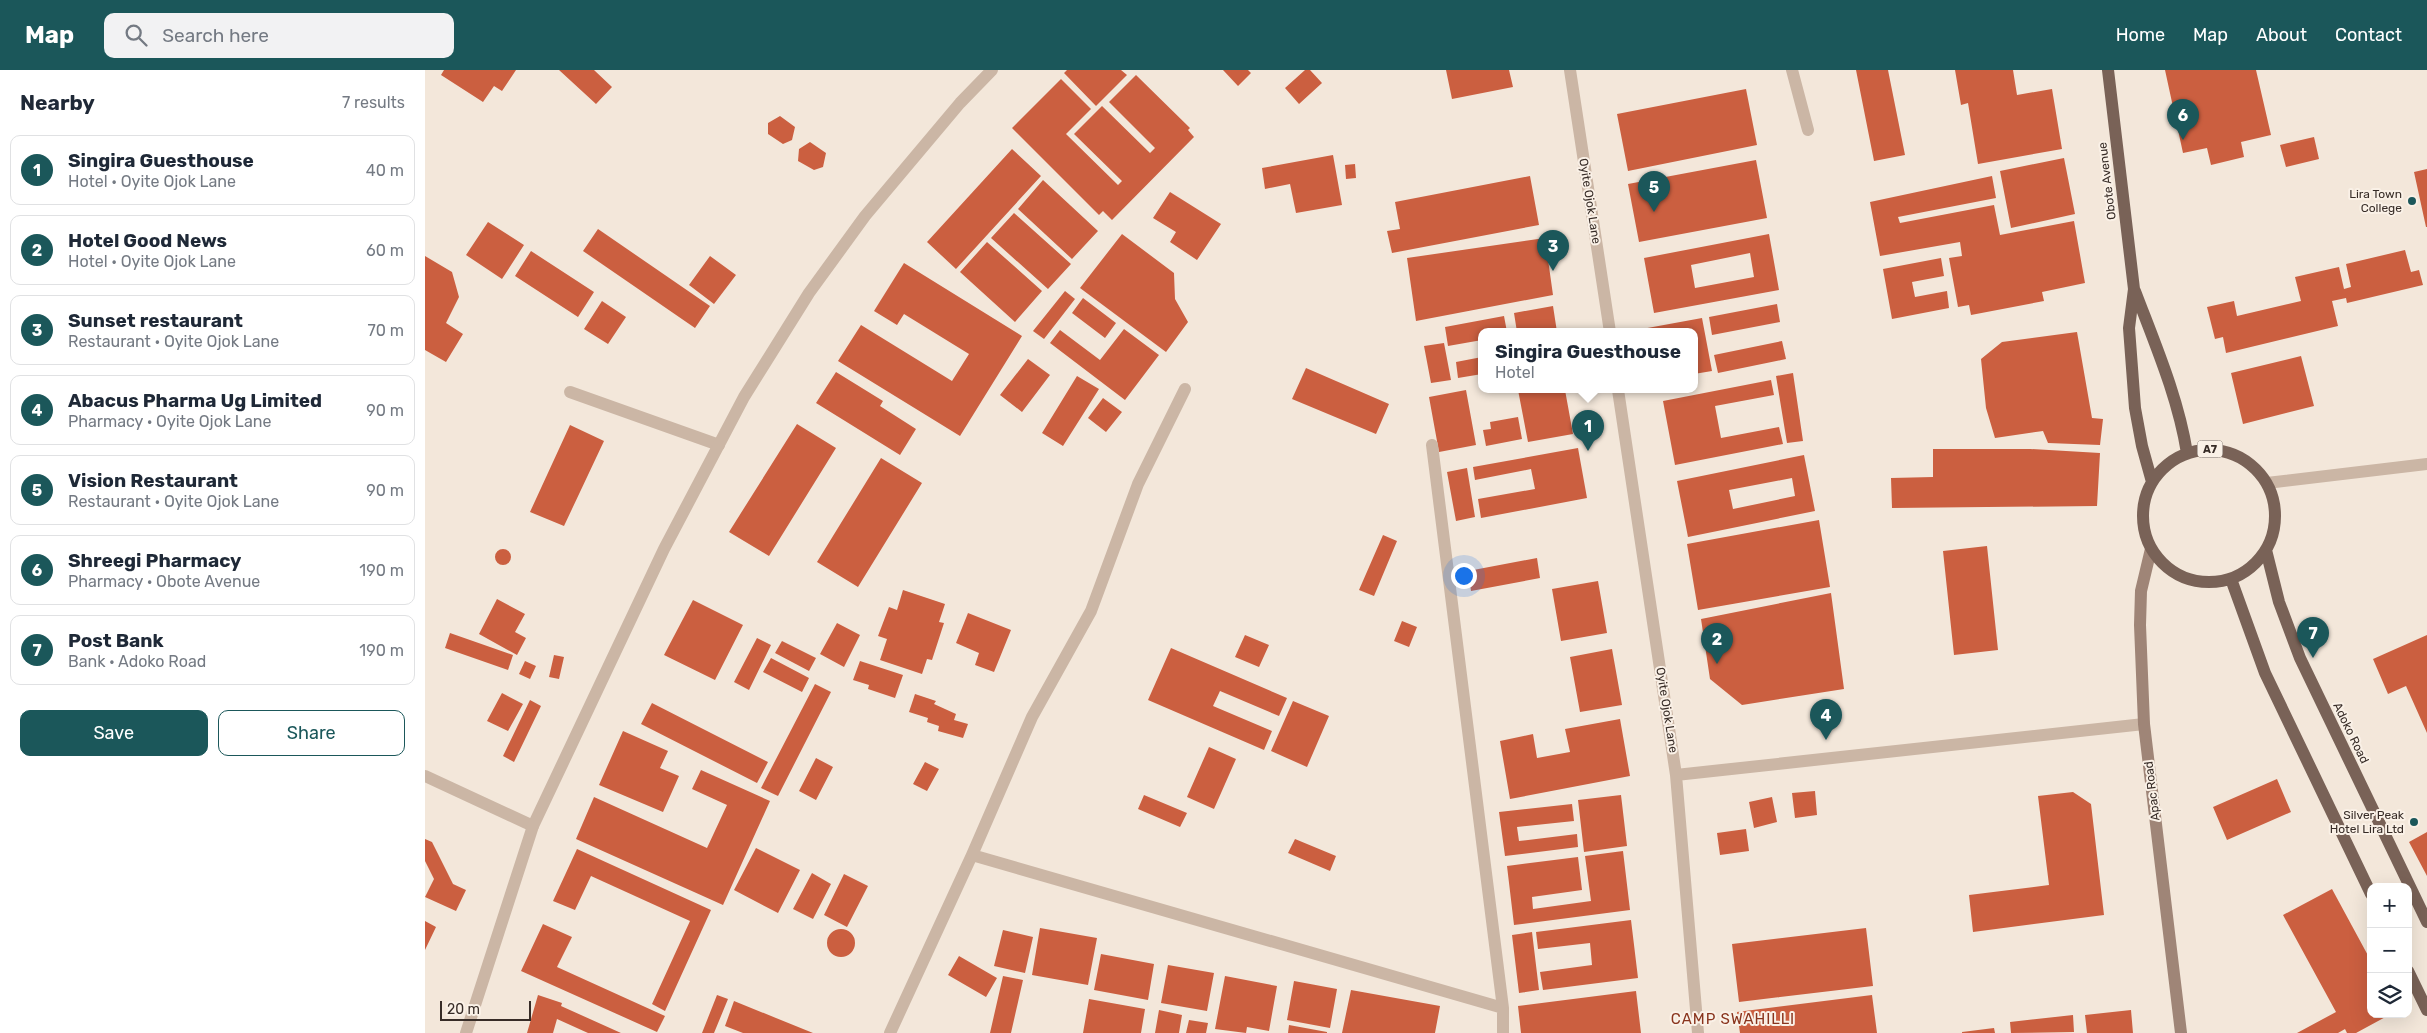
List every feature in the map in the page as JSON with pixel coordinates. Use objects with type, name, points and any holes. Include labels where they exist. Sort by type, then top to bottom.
[{"type":"main road","name":"Obote Avenue","points":[[2108,70],[2134,289],[2174,399],[2187,453]]},
{"type":"main road","name":"Obote Avenue","points":[[2134,289],[2129,328],[2135,408],[2142,446],[2152,482]]},
{"type":"main road","name":"A7","points":[[2210,449],[2233,454],[2253,465],[2267,483],[2275,505],[2274,528],[2266,550],[2251,567],[2231,579],[2208,582],[2185,578],[2166,566],[2151,549],[2143,527],[2143,504],[2152,482],[2167,464],[2187,453],[2210,449]]},
{"type":"main road","name":"Apac Road","points":[[2151,549],[2141,592],[2140,625],[2144,724],[2181,1033]]},
{"type":"main road","name":"Adoko Road","points":[[2266,550],[2279,602],[2300,658],[2427,922]]},
{"type":"main road","points":[[2231,579],[2265,673],[2367,886]]},
{"type":"main road","points":[[2409,973],[2427,1010]]},
{"type":"street","points":[[466,1033],[533,826],[664,549],[744,397],[804,301],[865,216],[960,103],[991,70]]},
{"type":"street","name":"Oyite Ojok Lane","points":[[1570,70],[1609,328]]},
{"type":"street","points":[[1792,70],[1808,130]]},
{"type":"street","points":[[891,1033],[1032,717],[1091,611],[1139,484],[1185,389]]},
{"type":"street","points":[[570,392],[719,445]]},
{"type":"street","name":"Oyite Ojok Lane","points":[[1618,393],[1676,774],[1698,1033]]},
{"type":"street","points":[[1432,445],[1503,1008],[1503,1033]]},
{"type":"street","points":[[2267,483],[2427,464]]},
{"type":"street","points":[[1676,774],[2144,724]]},
{"type":"street","points":[[425,776],[533,826]]},
{"type":"street","points":[[972,855],[1503,1008]]},
{"type":"building","points":[[444,70],[516,70],[502,91],[494,86],[483,102],[441,75]]},
{"type":"building","points":[[559,70],[594,70],[612,87],[596,104]]},
{"type":"building","points":[[1067,70],[1121,70],[1127,75],[1096,106],[1064,73]]},
{"type":"building","points":[[1223,70],[1248,70],[1251,73],[1238,86]]},
{"type":"building","points":[[1305,70],[1310,70],[1322,83],[1299,104],[1285,88]]},
{"type":"building","points":[[1446,70],[1509,70],[1513,87],[1452,99]]},
{"type":"building","points":[[1856,70],[1888,70],[1905,155],[1874,161]]},
{"type":"building","points":[[1955,70],[2013,70],[2017,95],[2052,89],[2062,149],[1978,164],[1968,103],[1961,105]]},
{"type":"building","points":[[2165,70],[2256,70],[2271,135],[2241,142],[2244,157],[2211,165],[2207,148],[2183,153]]},
{"type":"building","points":[[1136,75],[1190,128],[1188,130],[1194,137],[1112,220],[1103,211],[1099,215],[1012,128],[1061,79],[1091,109],[1066,134],[1118,185],[1122,181],[1074,134],[1102,106],[1150,153],[1155,148],[1109,102]]},
{"type":"building","points":[[1746,89],[1757,145],[1628,171],[1617,114]]},
{"type":"building","points":[[780,116],[795,127],[792,140],[783,144],[768,134],[768,123]]},
{"type":"building","points":[[2314,137],[2319,159],[2286,167],[2280,145]]},
{"type":"building","points":[[810,142],[826,153],[823,167],[814,170],[798,161],[799,149]]},
{"type":"building","points":[[1012,149],[1041,176],[956,269],[927,242]]},
{"type":"building","points":[[1333,155],[1342,205],[1296,213],[1290,184],[1265,189],[1262,168]]},
{"type":"building","points":[[2064,158],[2075,214],[2011,228],[2000,171]]},
{"type":"building","points":[[1756,160],[1767,218],[1639,242],[1628,184]]},
{"type":"building","points":[[1355,164],[1356,178],[1346,179],[1345,165]]},
{"type":"building","points":[[2427,169],[2427,227],[2426,227],[2414,172]]},
{"type":"building","points":[[1530,176],[1539,225],[1392,253],[1387,231],[1400,229],[1395,202]]},
{"type":"building","points":[[1992,176],[1996,198],[1898,217],[1900,223],[1994,205],[2000,235],[2074,221],[2085,283],[2042,292],[2044,301],[1971,315],[1969,305],[1958,307],[1949,258],[1962,256],[1960,242],[1880,256],[1870,202]]},
{"type":"building","points":[[1043,180],[1098,231],[1072,259],[1018,209]]},
{"type":"building","points":[[1170,192],[1221,224],[1197,260],[1170,242],[1176,232],[1153,218]]},
{"type":"building","points":[[1014,213],[1071,264],[1048,289],[991,238]]},
{"type":"building","points":[[488,222],[524,245],[502,279],[466,255]]},
{"type":"building","points":[[598,229],[710,306],[695,328],[583,251]]},
{"type":"building","points":[[1122,234],[1174,273],[1175,299],[1188,322],[1166,352],[1080,288]]},
{"type":"building","points":[[1769,234],[1779,290],[1654,313],[1644,258]],"holes":[[[1750,253],[1754,277],[1695,288],[1691,265]]]},
{"type":"building","points":[[1545,238],[1553,295],[1416,321],[1407,258]]},
{"type":"building","points":[[987,242],[1042,291],[1015,322],[960,272]]},
{"type":"building","points":[[2405,250],[2411,272],[2419,270],[2423,285],[2347,303],[2346,298],[2332,301],[2338,326],[2226,353],[2223,337],[2215,339],[2207,307],[2234,301],[2237,316],[2301,301],[2295,277],[2339,267],[2344,289],[2351,287],[2346,264]]},
{"type":"building","points":[[531,251],[594,292],[578,317],[515,276]]},
{"type":"building","points":[[425,256],[452,272],[459,297],[446,323],[463,334],[446,362],[425,350]]},
{"type":"building","points":[[710,256],[736,275],[714,304],[689,285]]},
{"type":"building","points":[[1941,258],[1944,276],[1912,282],[1915,297],[1947,291],[1949,308],[1892,319],[1883,269]]},
{"type":"building","points":[[904,263],[1022,336],[960,436],[838,361],[861,325],[952,381],[969,354],[904,314],[897,325],[874,311]]},
{"type":"building","points":[[1065,291],[1075,299],[1044,339],[1033,331]]},
{"type":"building","points":[[1083,298],[1116,323],[1105,338],[1072,313]]},
{"type":"building","points":[[602,301],[626,317],[608,344],[584,329]]},
{"type":"building","points":[[1777,304],[1780,322],[1712,335],[1709,317]]},
{"type":"building","points":[[1553,306],[1556,328],[1516,328],[1514,313]]},
{"type":"building","points":[[1504,316],[1506,328],[1478,328],[1478,341],[1448,346],[1445,327]]},
{"type":"building","points":[[1702,318],[1712,371],[1698,373],[1698,328],[1647,328]]},
{"type":"building","points":[[1124,329],[1159,355],[1125,400],[1050,343],[1060,330],[1100,360]]},
{"type":"building","points":[[2077,332],[2092,418],[2103,419],[2100,445],[2048,443],[2043,431],[1995,438],[1986,408],[1981,359],[2002,342]]},
{"type":"building","points":[[1782,341],[1786,359],[1718,373],[1714,355]]},
{"type":"building","points":[[1444,343],[1451,380],[1431,383],[1424,346]]},
{"type":"building","points":[[2301,356],[2314,406],[2243,424],[2231,373]]},
{"type":"building","points":[[1478,358],[1478,375],[1458,378],[1456,362]]},
{"type":"building","points":[[1028,359],[1050,375],[1022,412],[1000,395]]},
{"type":"building","points":[[1306,368],[1389,404],[1376,434],[1292,399]]},
{"type":"building","points":[[836,372],[883,401],[880,406],[916,429],[900,455],[816,403]]},
{"type":"building","points":[[1793,373],[1803,441],[1787,443],[1776,376]]},
{"type":"building","points":[[1077,376],[1099,389],[1063,446],[1042,433]]},
{"type":"building","points":[[1771,380],[1774,395],[1715,406],[1721,438],[1779,427],[1783,444],[1675,465],[1663,401]]},
{"type":"building","points":[[1466,390],[1476,445],[1439,452],[1429,397]]},
{"type":"building","points":[[1519,393],[1566,393],[1573,434],[1528,442]]},
{"type":"building","points":[[1103,398],[1122,412],[1106,432],[1088,418]]},
{"type":"building","points":[[1518,417],[1522,439],[1486,446],[1483,430],[1491,429],[1490,422]]},
{"type":"building","points":[[797,424],[836,448],[769,556],[729,532]]},
{"type":"building","points":[[570,425],[604,441],[564,526],[530,512]]},
{"type":"building","points":[[1578,448],[1587,498],[1481,518],[1478,499],[1535,489],[1531,469],[1475,480],[1473,467]]},
{"type":"building","points":[[1933,449],[2030,449],[2100,453],[2097,506],[1892,508],[1891,478],[1933,477]]},
{"type":"building","points":[[1804,455],[1815,511],[1688,537],[1677,481]],"holes":[[[1792,478],[1795,496],[1733,509],[1729,490]]]},
{"type":"building","points":[[881,458],[922,483],[858,587],[817,562]]},
{"type":"building","points":[[1467,468],[1475,517],[1456,521],[1447,472]]},
{"type":"building","points":[[1819,520],[1830,587],[1698,610],[1687,544]]},
{"type":"building","points":[[1383,535],[1397,541],[1374,596],[1359,590]]},
{"type":"building","points":[[1987,546],[1998,650],[1954,655],[1943,551]]},
{"type":"building","points":[[503,549],[509,551],[511,557],[509,563],[503,565],[497,563],[495,557],[497,551]]},
{"type":"building","points":[[1537,558],[1540,578],[1471,591],[1468,571]]},
{"type":"building","points":[[1598,581],[1607,633],[1561,641],[1552,589]]},
{"type":"building","points":[[903,590],[945,604],[939,622],[944,623],[932,660],[927,659],[922,674],[880,660],[887,639],[878,636],[889,607],[897,610]]},
{"type":"building","points":[[1831,593],[1844,689],[1742,705],[1710,679],[1701,619]]},
{"type":"building","points":[[497,599],[525,614],[515,632],[526,638],[517,655],[479,634]]},
{"type":"building","points":[[693,600],[743,625],[715,680],[664,655]]},
{"type":"building","points":[[968,613],[1011,630],[994,672],[975,665],[979,653],[956,643]]},
{"type":"building","points":[[1402,621],[1417,627],[1409,647],[1394,641]]},
{"type":"building","points":[[837,623],[860,635],[844,667],[820,654]]},
{"type":"building","points":[[450,633],[513,655],[508,670],[445,648]]},
{"type":"building","points":[[1245,635],[1269,645],[1259,667],[1235,657]]},
{"type":"building","points":[[2427,635],[2427,733],[2406,686],[2388,694],[2373,659]]},
{"type":"building","points":[[757,638],[771,645],[749,690],[734,682]]},
{"type":"building","points":[[782,641],[816,658],[809,671],[775,653]]},
{"type":"building","points":[[1171,648],[1287,698],[1279,716],[1220,691],[1213,706],[1272,731],[1264,750],[1148,700]]},
{"type":"building","points":[[1612,649],[1622,705],[1580,712],[1570,657]]},
{"type":"building","points":[[554,655],[564,657],[559,679],[549,677]]},
{"type":"building","points":[[771,658],[809,678],[802,692],[763,672]]},
{"type":"building","points":[[525,661],[536,666],[530,679],[519,674]]},
{"type":"building","points":[[860,661],[903,675],[895,698],[868,689],[869,685],[853,680]]},
{"type":"building","points":[[815,684],[831,692],[778,796],[761,788]]},
{"type":"building","points":[[502,693],[523,704],[508,731],[487,721]]},
{"type":"building","points":[[915,694],[936,701],[934,704],[956,714],[954,720],[968,724],[963,738],[938,731],[939,726],[927,722],[928,718],[909,712]]},
{"type":"building","points":[[530,700],[541,706],[514,762],[503,756]]},
{"type":"building","points":[[1293,701],[1329,716],[1307,767],[1271,751]]},
{"type":"building","points":[[652,703],[768,762],[757,783],[641,724]]},
{"type":"building","points":[[1620,719],[1630,776],[1510,799],[1500,741],[1533,734],[1537,758],[1570,752],[1565,729]]},
{"type":"building","points":[[623,731],[668,751],[660,768],[679,776],[663,812],[599,785]]},
{"type":"building","points":[[1209,747],[1236,759],[1214,809],[1187,797]]},
{"type":"building","points":[[816,758],[833,767],[816,800],[799,791]]},
{"type":"building","points":[[925,762],[939,769],[927,791],[913,784]]},
{"type":"building","points":[[701,770],[770,801],[723,905],[576,839],[594,797],[707,848],[727,805],[692,789]]},
{"type":"building","points":[[2277,779],[2291,812],[2227,840],[2213,807]]},
{"type":"building","points":[[1815,791],[1817,815],[1795,818],[1792,793]]},
{"type":"building","points":[[2073,792],[2091,804],[2104,915],[1973,932],[1969,895],[2049,885],[2038,796]]},
{"type":"building","points":[[1144,795],[1187,813],[1180,827],[1138,809]]},
{"type":"building","points":[[1621,795],[1627,846],[1584,852],[1578,800]]},
{"type":"building","points":[[1772,797],[1777,822],[1754,828],[1749,802]]},
{"type":"building","points":[[1572,804],[1574,821],[1517,827],[1519,841],[1577,834],[1578,847],[1505,856],[1499,812]]},
{"type":"building","points":[[1746,829],[1749,851],[1720,855],[1717,833]]},
{"type":"building","points":[[2427,832],[2427,876],[2409,842]]},
{"type":"building","points":[[425,839],[432,842],[453,884],[466,890],[456,911],[425,897],[434,879],[425,861]]},
{"type":"building","points":[[1295,839],[1336,856],[1330,871],[1288,853]]},
{"type":"building","points":[[756,848],[800,870],[778,913],[734,890]]},
{"type":"building","points":[[577,849],[711,910],[665,1011],[652,1004],[690,921],[591,876],[575,910],[553,901]]},
{"type":"building","points":[[1623,851],[1630,910],[1514,925],[1507,866],[1578,857],[1582,890],[1532,897],[1533,909],[1591,901],[1585,856]]},
{"type":"building","points":[[812,873],[831,884],[813,919],[793,909]]},
{"type":"building","points":[[844,874],[868,886],[847,927],[824,915]]},
{"type":"building","points":[[2332,889],[2367,954],[2367,1018],[2384,1018],[2356,1033],[2347,1033],[2345,1029],[2338,1033],[2297,1033],[2336,1012],[2283,915]]},
{"type":"building","points":[[1631,920],[1638,978],[1543,990],[1540,972],[1592,965],[1590,943],[1538,949],[1536,932]]},
{"type":"building","points":[[425,921],[436,927],[425,950]]},
{"type":"building","points":[[543,924],[572,937],[557,967],[665,1016],[657,1032],[521,971]]},
{"type":"building","points":[[1040,928],[1097,938],[1088,985],[1032,975]]},
{"type":"building","points":[[1866,928],[1873,986],[1739,1002],[1732,944]]},
{"type":"building","points":[[841,929],[851,933],[855,943],[851,953],[841,957],[831,953],[827,943],[831,933]]},
{"type":"building","points":[[1003,930],[1033,937],[1025,973],[994,966]]},
{"type":"building","points":[[1532,932],[1539,990],[1519,993],[1512,935]]},
{"type":"building","points":[[1101,954],[1154,964],[1148,1000],[1094,990]]},
{"type":"building","points":[[959,956],[997,978],[986,997],[948,975]]},
{"type":"building","points":[[1168,965],[1214,973],[1207,1011],[1161,1003]]},
{"type":"building","points":[[1003,976],[1023,980],[1011,1033],[990,1033]]},
{"type":"building","points":[[1225,976],[1277,986],[1269,1031],[1247,1027],[1246,1033],[1215,1029]]},
{"type":"building","points":[[1294,981],[1337,989],[1330,1028],[1287,1020]]},
{"type":"building","points":[[1351,990],[1440,1006],[1435,1033],[1342,1033]]},
{"type":"building","points":[[1636,991],[1641,1033],[1521,1033],[1518,1006]]},
{"type":"building","points":[[538,995],[562,1003],[561,1006],[621,1033],[588,1033],[557,1019],[553,1033],[527,1033]]},
{"type":"building","points":[[717,995],[728,999],[714,1033],[702,1033]]},
{"type":"building","points":[[1872,995],[1877,1033],[1740,1033],[1737,1012]]},
{"type":"building","points":[[1089,999],[1145,1009],[1141,1033],[1083,1033]]},
{"type":"building","points":[[734,1001],[813,1033],[743,1033],[725,1026]]},
{"type":"building","points":[[1159,1010],[1182,1015],[1179,1033],[1155,1033]]},
{"type":"building","points":[[2131,1010],[2133,1033],[2087,1033],[2085,1015]]},
{"type":"building","points":[[2073,1015],[2074,1032],[2011,1033],[2010,1022]]},
{"type":"building","points":[[1189,1020],[1208,1023],[1206,1033],[1186,1033]]},
{"type":"building","points":[[1289,1025],[1327,1032],[1327,1033],[1288,1033]]},
{"type":"building","points":[[1994,1028],[1995,1033],[1962,1033],[1962,1032]]},
{"type":"place","name":"Shreegi Pharmacy","points":[[2183,140]]},
{"type":"place","name":"Lira Town College","points":[[2412,201]]},
{"type":"place","name":"Vision Restaurant","points":[[1654,212]]},
{"type":"place","name":"Sunset restaurant","points":[[1553,271]]},
{"type":"place","name":"Singira Guesthouse","points":[[1588,451]]},
{"type":"place","name":"Post Bank","points":[[2313,658]]},
{"type":"place","name":"Hotel Good News","points":[[1717,664]]},
{"type":"place","name":"Abacus Pharma Ug Limited","points":[[1826,740]]},
{"type":"place","name":"Silver Peak Hotel Lira Ltd","points":[[2414,822]]},
{"type":"district","name":"CAMP SWAHILLI","points":[[1733,1019]]}]
